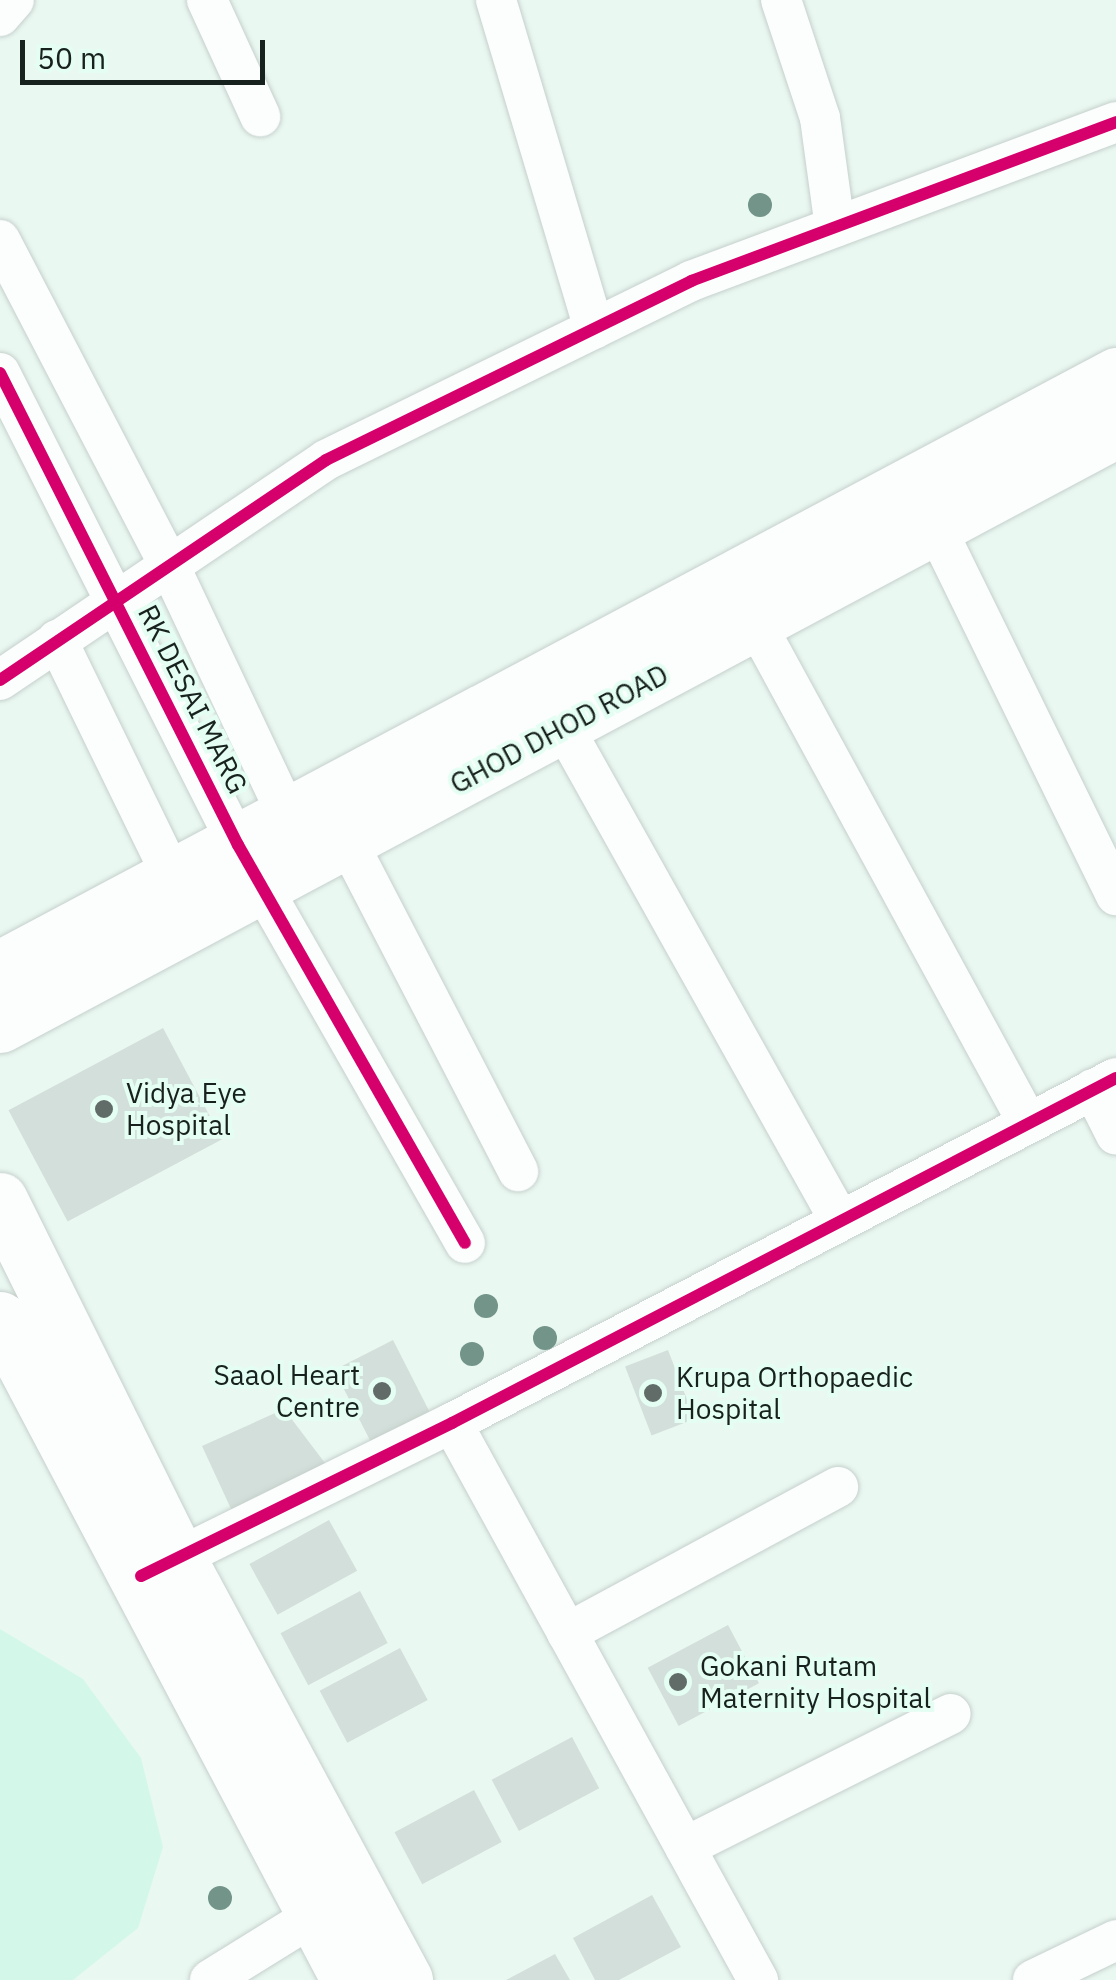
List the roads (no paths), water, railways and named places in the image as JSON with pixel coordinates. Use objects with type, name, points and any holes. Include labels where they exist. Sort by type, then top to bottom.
[{"type":"main road","points":[[0,1025],[250,866],[315,840],[1116,375]]},
{"type":"main road","name":"GHOD DHOD ROAD","points":[[315,840],[563,726],[1113,439]]},
{"type":"main road","points":[[0,968],[173,878],[250,866]]},
{"type":"main road","points":[[0,1200],[159,1567],[336,1903],[405,1980]]},
{"type":"main road","points":[[0,1318],[159,1567]]},
{"type":"main road","points":[[336,1903],[350,1980]]},
{"type":"street","points":[[0,16],[14,0]]},
{"type":"street","points":[[207,0],[260,116]]},
{"type":"street","points":[[496,0],[594,328]]},
{"type":"street","points":[[781,0],[820,118],[835,227]]},
{"type":"street","points":[[0,680],[326,460],[691,280],[1116,122]]},
{"type":"street","points":[[0,240],[315,840],[518,1171]]},
{"type":"street","name":"RK DESAI MARG","points":[[0,373],[250,866],[465,1243]]},
{"type":"street","points":[[936,528],[1106,852],[1116,896]]},
{"type":"street","points":[[756,624],[1028,1123]]},
{"type":"street","points":[[58,640],[173,878]]},
{"type":"street","points":[[563,726],[840,1221]]},
{"type":"street","points":[[159,1567],[452,1423],[1104,1084],[1116,1135]]},
{"type":"street","points":[[452,1423],[758,1980]]},
{"type":"street","points":[[567,1633],[838,1487]]},
{"type":"street","points":[[685,1847],[951,1714]]},
{"type":"street","points":[[210,1980],[336,1903]]},
{"type":"street","points":[[1033,1980],[1116,1940]]},
{"type":"place","name":"Vidya Eye Hospital","points":[[104,1109]]},
{"type":"place","name":"Saaol Heart Centre","points":[[382,1391]]},
{"type":"place","name":"Krupa Orthopaedic Hospital","points":[[653,1393]]},
{"type":"place","name":"Gokani Rutam Maternity Hospital","points":[[678,1682]]}]
